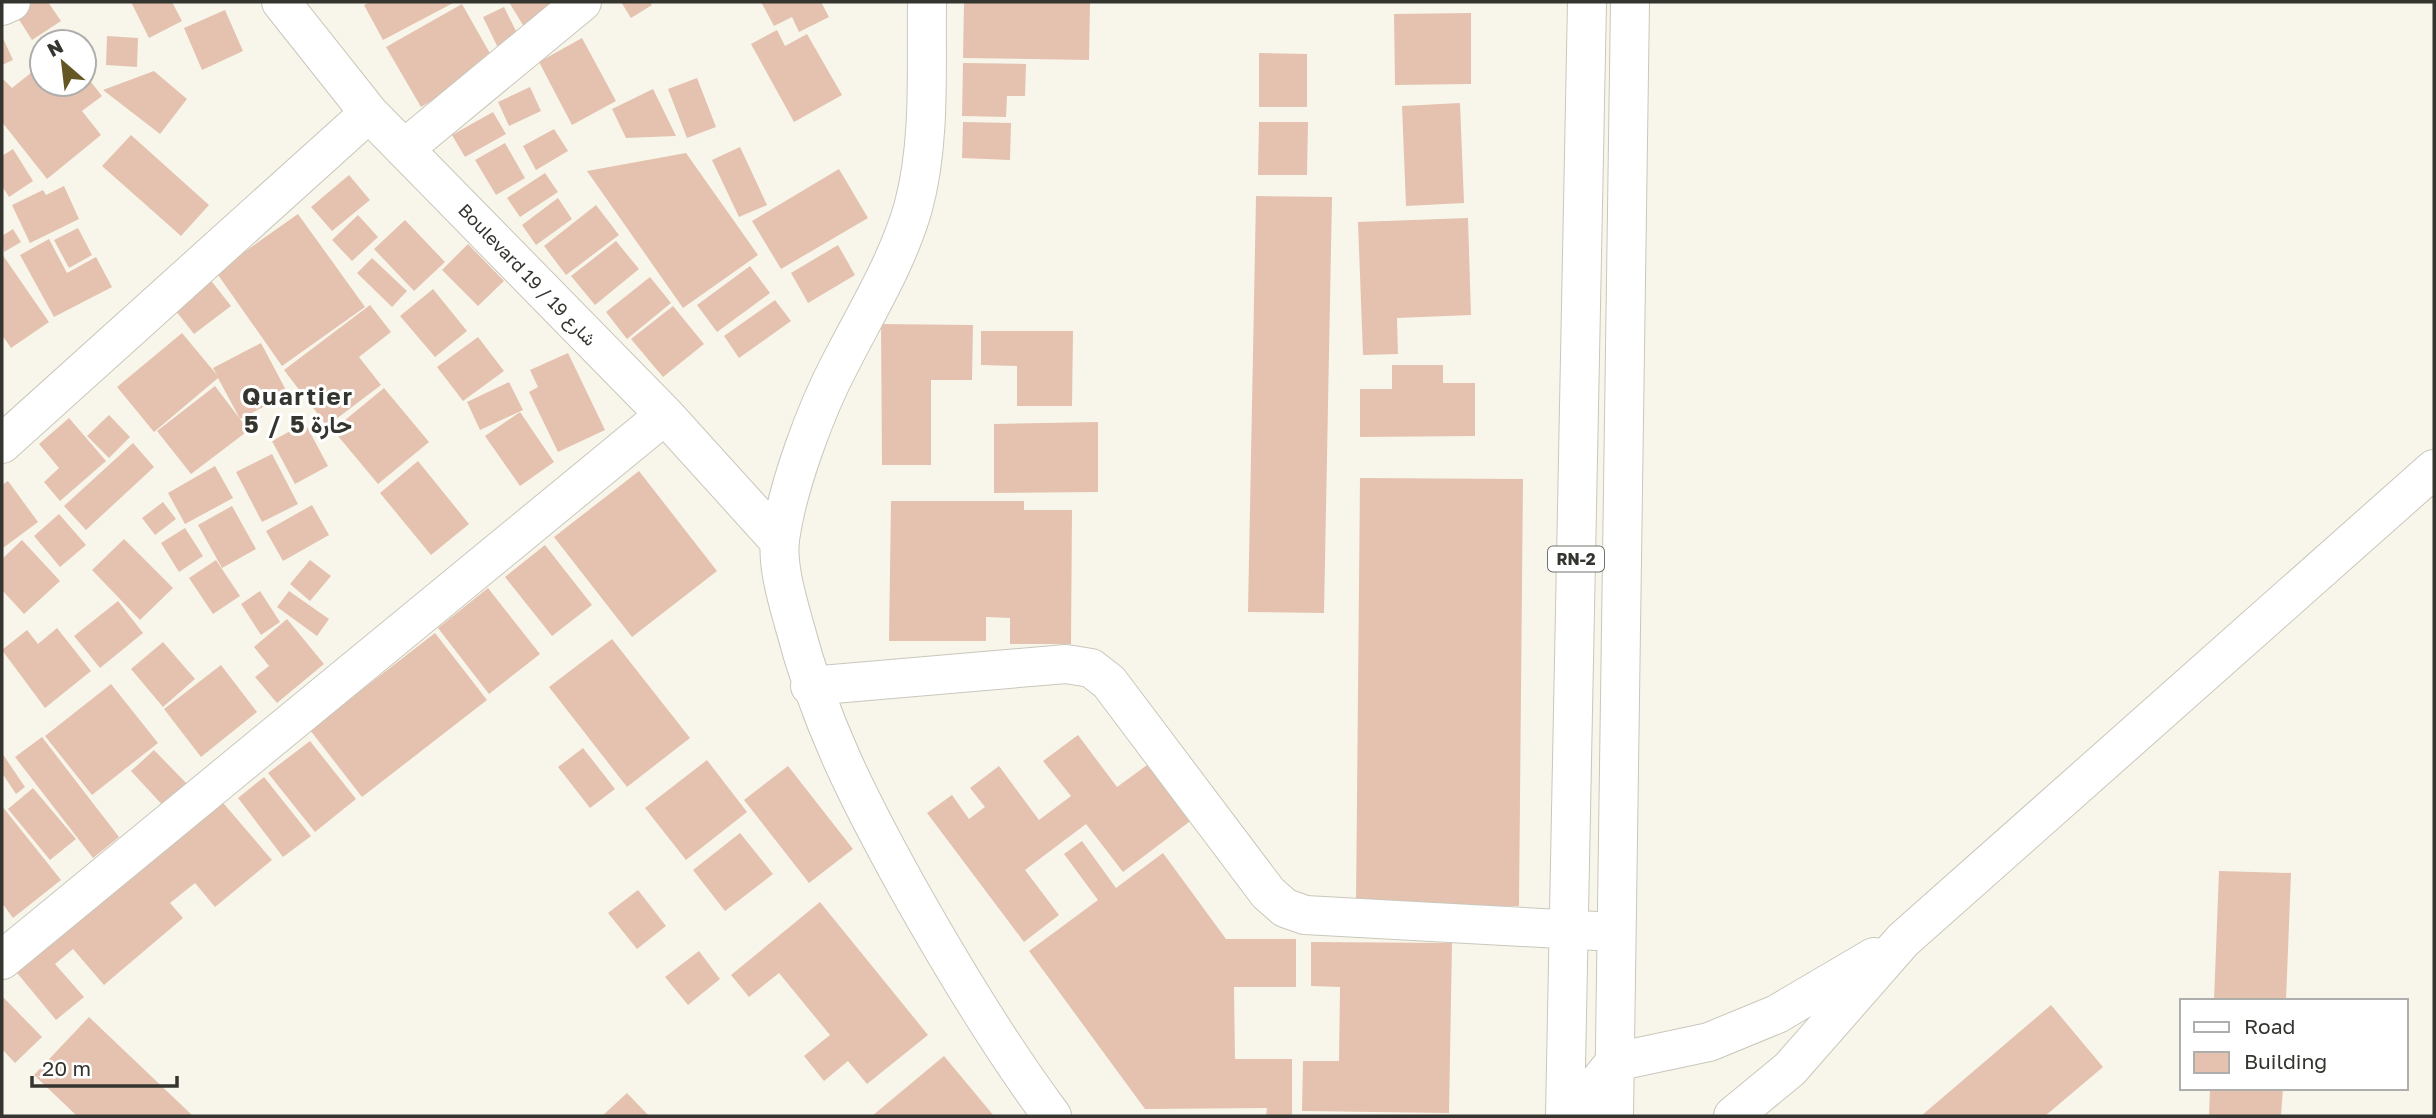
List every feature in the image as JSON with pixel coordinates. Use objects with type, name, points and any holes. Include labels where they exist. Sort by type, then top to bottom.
[{"type":"street","points":[[2,6],[11,2]]},
{"type":"street","name":"Boulevard 19 / شارع 19","points":[[281,2],[369,113],[665,415],[780,542]]},
{"type":"street","points":[[404,149],[582,2]]},
{"type":"street","points":[[927,2],[925,130],[913,206],[889,272],[839,366],[800,462],[780,542],[788,601],[810,686],[854,792],[930,928],[1013,1064],[1052,1116]]},
{"type":"street","name":"RN-2","points":[[1565,1116],[1587,2]]},
{"type":"street","name":"RN-2","points":[[1614,1116],[1630,2]]},
{"type":"street","points":[[2,444],[369,113]]},
{"type":"street","points":[[2,960],[665,415]]},
{"type":"street","points":[[1733,1116],[1790,1069],[1903,940],[2434,468]]},
{"type":"street","points":[[810,686],[1066,664],[1091,668],[1109,682],[1253,874],[1284,908],[1305,915],[1615,932]]},
{"type":"street","points":[[1572,1116],[1615,1062],[1709,1042],[1777,1014],[1903,940]]},
{"type":"building","points":[[48,2],[61,21],[50,28],[28,28],[28,34],[9,4]]},
{"type":"building","points":[[131,2],[172,2],[182,21],[149,38]]},
{"type":"building","points":[[370,2],[455,2],[383,40],[364,5]]},
{"type":"building","points":[[509,2],[568,2],[524,27]]},
{"type":"building","points":[[621,2],[650,2],[652,5],[631,18]]},
{"type":"building","points":[[761,2],[821,2],[829,17],[799,32],[792,17],[774,26]]},
{"type":"building","points":[[964,2],[1090,2],[1089,60],[963,58]]},
{"type":"building","points":[[462,4],[496,64],[421,107],[386,47]]},
{"type":"building","points":[[504,7],[521,41],[500,52],[483,17]]},
{"type":"building","points":[[225,10],[243,51],[202,70],[184,28]]},
{"type":"building","points":[[1471,13],[1471,84],[1395,85],[1394,14]]},
{"type":"building","points":[[777,30],[785,46],[807,34],[842,95],[794,122],[751,44]]},
{"type":"building","points":[[2,36],[13,60],[2,65]]},
{"type":"building","points":[[107,36],[138,38],[137,67],[106,65]]},
{"type":"building","points":[[582,38],[616,101],[572,125],[539,62]]},
{"type":"building","points":[[1259,53],[1307,54],[1307,107],[1259,107]]},
{"type":"building","points":[[963,63],[1026,64],[1025,96],[1007,96],[1006,117],[962,116]]},
{"type":"building","points":[[154,71],[187,99],[160,134],[103,90]]},
{"type":"building","points":[[28,75],[28,98],[98,98],[98,91],[102,96],[82,111],[101,135],[47,179],[2,122],[2,78],[12,88]]},
{"type":"building","points":[[697,78],[716,127],[687,138],[668,89]]},
{"type":"building","points":[[530,87],[541,111],[509,126],[498,102]]},
{"type":"building","points":[[653,89],[676,136],[626,138],[612,109]]},
{"type":"building","points":[[1460,103],[1464,203],[1406,206],[1402,106]]},
{"type":"building","points":[[493,112],[506,134],[465,157],[452,135]]},
{"type":"building","points":[[963,122],[1011,123],[1010,160],[962,158]]},
{"type":"building","points":[[1259,122],[1308,122],[1307,175],[1258,175]]},
{"type":"building","points":[[554,129],[568,151],[536,170],[523,146]]},
{"type":"building","points":[[131,135],[209,205],[181,236],[102,166]]},
{"type":"building","points":[[505,143],[525,178],[496,195],[475,160]]},
{"type":"building","points":[[740,147],[767,205],[739,217],[712,160]]},
{"type":"building","points":[[13,149],[33,181],[9,197],[2,186],[2,156]]},
{"type":"building","points":[[686,153],[758,255],[683,308],[587,171]]},
{"type":"building","points":[[839,169],[868,218],[781,269],[752,221]]},
{"type":"building","points":[[545,173],[558,192],[520,217],[507,198]]},
{"type":"building","points":[[349,175],[370,200],[332,231],[311,207]]},
{"type":"building","points":[[64,186],[79,219],[30,243],[12,205],[43,190],[46,195]]},
{"type":"building","points":[[1256,196],[1332,197],[1324,613],[1248,612]]},
{"type":"building","points":[[558,198],[572,219],[536,245],[522,225]]},
{"type":"building","points":[[596,205],[619,235],[566,275],[544,246]]},
{"type":"building","points":[[298,214],[365,307],[282,366],[216,272]]},
{"type":"building","points":[[358,215],[378,237],[352,261],[332,240]]},
{"type":"building","points":[[1468,218],[1471,315],[1397,318],[1398,354],[1363,355],[1358,222]]},
{"type":"building","points":[[405,220],[445,262],[414,291],[374,249]]},
{"type":"building","points":[[78,228],[92,255],[69,268],[54,240]]},
{"type":"building","points":[[13,229],[21,242],[4,252],[2,236]]},
{"type":"building","points":[[49,239],[67,273],[96,257],[112,287],[54,317],[20,255]]},
{"type":"building","points":[[616,241],[639,269],[595,305],[571,276]]},
{"type":"building","points":[[468,244],[504,281],[478,306],[442,270]]},
{"type":"building","points":[[838,245],[855,275],[808,303],[791,273]]},
{"type":"building","points":[[2,254],[49,322],[11,348],[2,335]]},
{"type":"building","points":[[372,258],[407,291],[392,307],[357,273]]},
{"type":"building","points":[[750,266],[770,293],[717,332],[697,305]]},
{"type":"building","points":[[650,277],[671,303],[627,339],[606,312]]},
{"type":"building","points":[[209,278],[231,306],[194,334],[172,306]]},
{"type":"building","points":[[433,289],[467,331],[435,357],[400,316]]},
{"type":"building","points":[[775,300],[791,321],[739,358],[724,336]]},
{"type":"building","points":[[370,305],[391,332],[359,357],[381,385],[327,426],[284,370]]},
{"type":"building","points":[[673,306],[704,344],[663,377],[631,339]]},
{"type":"building","points":[[881,324],[973,325],[972,380],[931,380],[931,465],[882,465]]},
{"type":"building","points":[[981,331],[1073,331],[1072,406],[1017,406],[1017,366],[981,365]]},
{"type":"building","points":[[182,333],[217,375],[213,368],[261,343],[288,394],[240,419],[218,378],[154,432],[117,387]]},
{"type":"building","points":[[478,337],[504,371],[463,401],[437,367]]},
{"type":"building","points":[[568,353],[605,430],[558,452],[529,392],[538,387],[530,370]]},
{"type":"building","points":[[1392,365],[1443,365],[1443,383],[1475,383],[1475,436],[1360,437],[1360,389],[1392,389]]},
{"type":"building","points":[[509,382],[523,410],[480,430],[467,402]]},
{"type":"building","points":[[215,386],[249,430],[191,474],[157,431]]},
{"type":"building","points":[[384,388],[429,442],[378,484],[333,430]]},
{"type":"building","points":[[520,412],[554,462],[520,486],[485,436]]},
{"type":"building","points":[[109,415],[130,437],[109,458],[87,436]]},
{"type":"building","points":[[69,418],[106,461],[60,501],[44,482],[59,468],[39,444]]},
{"type":"building","points":[[1098,422],[1098,492],[994,493],[994,424]]},
{"type":"building","points":[[305,423],[328,466],[295,484],[272,441]]},
{"type":"building","points":[[133,443],[154,467],[86,530],[64,506]]},
{"type":"building","points":[[272,454],[298,504],[262,522],[236,472]]},
{"type":"building","points":[[418,461],[469,524],[431,555],[380,493]]},
{"type":"building","points":[[215,466],[233,498],[185,524],[168,493]]},
{"type":"building","points":[[639,471],[717,571],[632,637],[554,537]]},
{"type":"building","points":[[1360,478],[1523,479],[1519,906],[1356,905]]},
{"type":"building","points":[[8,481],[38,522],[3,548],[2,485]]},
{"type":"building","points":[[891,501],[1024,501],[1024,510],[1072,510],[1071,644],[1010,644],[1010,618],[986,617],[986,641],[889,641]]},
{"type":"building","points":[[163,502],[176,519],[155,535],[142,518]]},
{"type":"building","points":[[312,505],[329,535],[283,561],[266,531]]},
{"type":"building","points":[[232,506],[256,549],[222,568],[198,525]]},
{"type":"building","points":[[59,514],[86,545],[60,567],[34,536]]},
{"type":"building","points":[[185,528],[203,556],[179,572],[161,543]]},
{"type":"building","points":[[124,539],[173,588],[140,620],[92,570]]},
{"type":"building","points":[[22,540],[60,581],[24,614],[2,590],[2,559]]},
{"type":"building","points":[[545,545],[592,605],[552,636],[505,577]]},
{"type":"building","points":[[216,560],[240,596],[213,614],[189,578]]},
{"type":"building","points":[[310,560],[331,576],[310,601],[290,584]]},
{"type":"building","points":[[488,588],[540,654],[489,694],[438,628]]},
{"type":"building","points":[[260,591],[280,622],[261,635],[241,604]]},
{"type":"building","points":[[289,591],[329,619],[317,636],[277,607]]},
{"type":"building","points":[[118,601],[143,633],[100,668],[74,636]]},
{"type":"building","points":[[287,619],[324,664],[277,703],[255,677],[269,666],[254,647]]},
{"type":"building","points":[[57,628],[91,671],[45,708],[2,650],[27,630],[38,644]]},
{"type":"building","points":[[435,633],[487,700],[362,797],[310,730]]},
{"type":"building","points":[[612,639],[690,738],[627,787],[549,687]]},
{"type":"building","points":[[163,642],[195,679],[163,707],[131,669]]},
{"type":"building","points":[[221,665],[257,712],[201,757],[164,709]]},
{"type":"building","points":[[111,684],[158,743],[92,795],[45,736]]},
{"type":"building","points":[[1078,735],[1117,787],[1154,760],[1197,816],[1123,872],[1086,824],[1025,870],[1059,915],[1024,942],[927,813],[952,795],[969,819],[985,807],[970,788],[999,766],[1039,820],[1071,796],[1043,761]]},
{"type":"building","points":[[42,737],[119,837],[93,858],[15,757]]},
{"type":"building","points":[[310,741],[356,799],[315,832],[268,773]]},
{"type":"building","points":[[583,748],[615,789],[590,808],[558,767]]},
{"type":"building","points":[[154,750],[190,787],[167,810],[131,771]]},
{"type":"building","points":[[2,753],[25,787],[16,794],[2,773]]},
{"type":"building","points":[[707,760],[747,812],[686,860],[645,808]]},
{"type":"building","points":[[788,766],[853,849],[809,883],[744,800]]},
{"type":"building","points":[[264,777],[311,836],[283,857],[238,798]]},
{"type":"building","points":[[33,788],[76,839],[50,860],[8,809]]},
{"type":"building","points":[[212,790],[272,860],[215,907],[195,883],[170,903],[183,918],[104,985],[73,949],[55,964],[84,997],[56,1020],[8,962]]},
{"type":"building","points":[[2,806],[61,880],[13,918],[2,903]]},
{"type":"building","points":[[740,833],[773,874],[725,911],[693,870]]},
{"type":"building","points":[[1082,841],[1116,888],[1163,853],[1226,939],[1296,939],[1296,987],[1234,987],[1235,1059],[1292,1059],[1292,1116],[1266,1116],[1267,1108],[1145,1109],[1029,951],[1098,900],[1064,854]]},
{"type":"building","points":[[2219,871],[2291,873],[2286,999],[2214,999]]},
{"type":"building","points":[[638,890],[666,926],[637,949],[608,913]]},
{"type":"building","points":[[820,902],[928,1035],[867,1084],[848,1061],[824,1081],[804,1056],[830,1035],[779,973],[749,997],[731,975]]},
{"type":"building","points":[[1311,942],[1452,943],[1449,1113],[1302,1111],[1303,1061],[1339,1061],[1340,987],[1311,986]]},
{"type":"building","points":[[699,951],[720,979],[688,1005],[665,977]]},
{"type":"building","points":[[2,996],[42,1037],[15,1063],[2,1049]]},
{"type":"building","points":[[2051,1005],[2103,1067],[2045,1116],[1921,1116]]},
{"type":"building","points":[[89,1017],[193,1116],[77,1116],[34,1075]]},
{"type":"building","points":[[944,1056],[994,1116],[872,1116]]},
{"type":"building","points":[[2210,1090],[2283,1090],[2281,1116],[2209,1116]]},
{"type":"building","points":[[627,1093],[649,1116],[602,1116]]},
{"type":"district","name":"Quartier 5 / حارة 5","points":[[298,411]]}]
